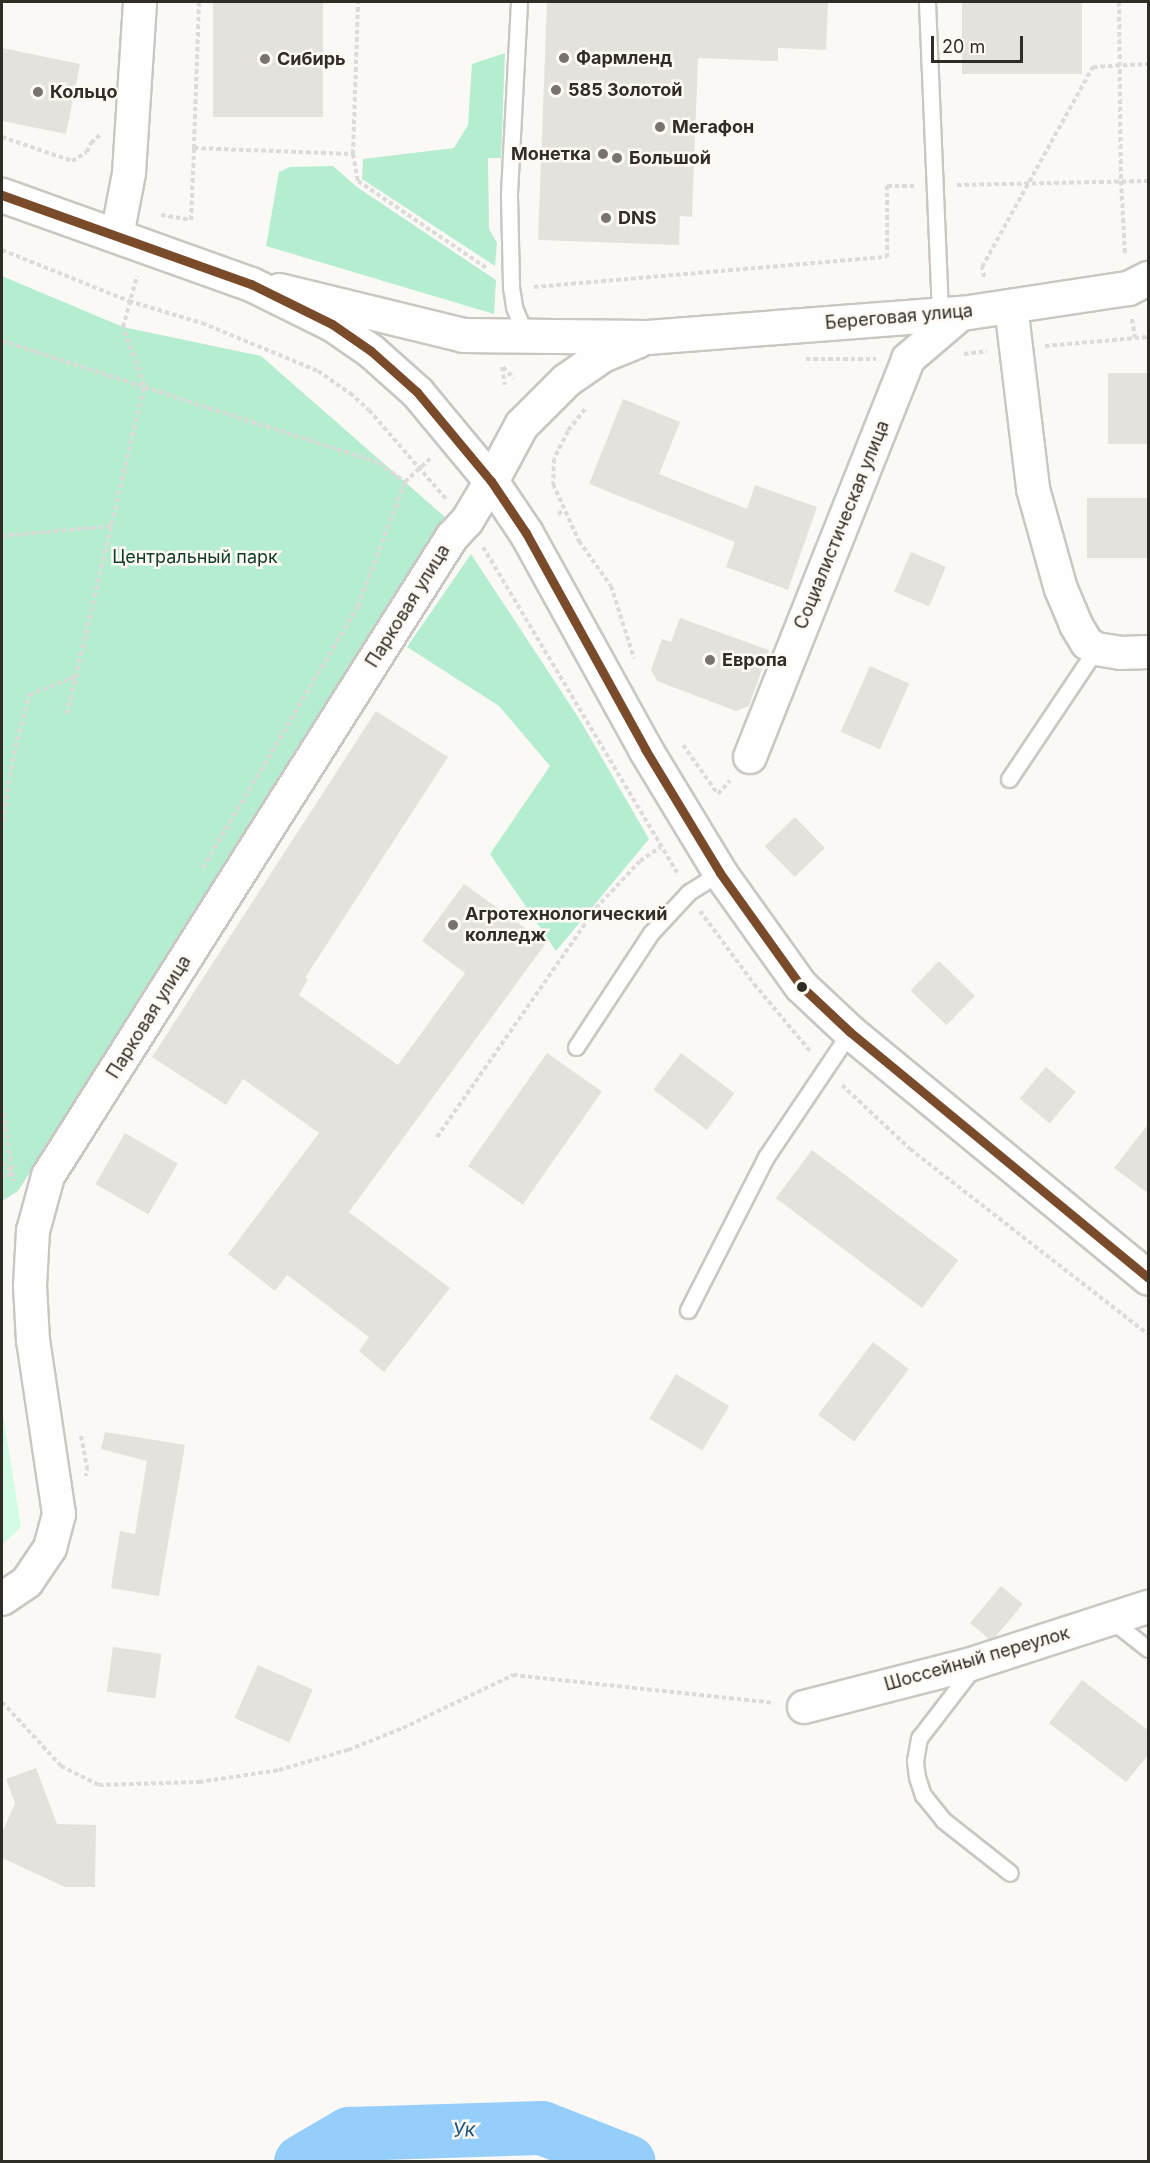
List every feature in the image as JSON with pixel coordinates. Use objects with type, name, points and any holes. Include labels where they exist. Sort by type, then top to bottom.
[{"type":"main road","points":[[2,195],[251,284],[332,324],[371,351],[417,392],[491,481],[526,533],[645,749],[720,873],[801,986],[850,1032],[1149,1278]]},
{"type":"main road","name":"Береговая улица","points":[[251,284],[463,335],[647,337],[951,314],[1128,288],[1149,278]]},
{"type":"main road","name":"Береговая улица","points":[[491,481],[521,424],[566,380],[602,355],[647,337]]},
{"type":"street","points":[[117,236],[129,173],[140,2]]},
{"type":"street","points":[[1011,306],[1033,489],[1061,589],[1077,626],[1088,643],[1096,649],[1121,653],[1149,652]]},
{"type":"street","name":"Социалистическая улица","points":[[750,757],[908,359],[951,314]]},
{"type":"street","name":"Парковая улица","points":[[2,1599],[27,1582],[50,1548],[59,1514],[33,1341],[30,1286],[33,1231],[48,1176],[446,547],[467,521],[491,481]]},
{"type":"street","name":"Шоссейный переулок","points":[[804,1707],[978,1662],[1149,1607]]},
{"type":"lane","points":[[519,2],[509,196],[511,287],[514,307],[525,334]]},
{"type":"lane","points":[[927,2],[951,314]]},
{"type":"lane","points":[[1009,779],[1096,649]]},
{"type":"lane","points":[[576,1047],[651,933],[688,892],[720,873]]},
{"type":"lane","points":[[688,1310],[765,1157],[850,1032]]},
{"type":"lane","points":[[1110,1619],[1149,1648]]},
{"type":"lane","points":[[978,1662],[919,1738],[915,1761],[917,1778],[923,1795],[943,1820],[1010,1873]]},
{"type":"path","points":[[199,2],[194,148],[353,154]]},
{"type":"path","points":[[358,2],[353,154],[358,181],[496,274],[511,287],[887,257],[887,186],[920,186]]},
{"type":"path","points":[[1119,2],[1120,181],[1125,256]]},
{"type":"path","points":[[984,278],[982,267],[1094,67],[1119,63],[1149,63]]},
{"type":"path","points":[[2,137],[72,161],[87,152],[91,143],[106,129]]},
{"type":"path","points":[[951,185],[1030,181],[1149,181]]},
{"type":"path","points":[[2,250],[129,301],[202,323],[318,371],[350,393],[369,410],[449,502]]},
{"type":"path","points":[[67,714],[144,385],[123,327],[129,301]]},
{"type":"path","points":[[1132,319],[1135,338]]},
{"type":"path","points":[[2,341],[144,385],[379,463],[405,482]]},
{"type":"path","points":[[801,360],[908,359]]},
{"type":"path","points":[[502,367],[514,380]]},
{"type":"path","points":[[592,400],[568,431],[555,459],[553,484],[579,541],[612,586],[636,667]]},
{"type":"path","points":[[197,877],[358,606],[405,482],[432,457]]},
{"type":"path","points":[[558,514],[564,510]]},
{"type":"path","points":[[2,536],[111,525]]},
{"type":"path","points":[[2,829],[12,762],[29,695],[75,677]]},
{"type":"path","points":[[679,740],[718,794]]},
{"type":"path","points":[[437,1137],[596,908],[640,861],[662,847]]},
{"type":"path","points":[[2,1105],[12,1174]]},
{"type":"path","points":[[2,1162],[12,1174]]},
{"type":"path","points":[[2,1178],[12,1174],[18,1164]]},
{"type":"path","points":[[1048,1258],[1149,1334]]},
{"type":"path","points":[[2,1702],[61,1766],[99,1785],[199,1782],[279,1770],[348,1750],[403,1728],[513,1675],[804,1707]]},
{"type":"green space","points":[[505,53],[501,158],[488,158],[489,229],[497,243],[495,266],[362,179],[363,159],[454,148],[468,125],[472,64]]},
{"type":"green space","points":[[333,166],[357,187],[496,280],[494,314],[266,246],[279,172],[290,167]]},
{"type":"green space","name":"Центральный парк","points":[[2,276],[123,327],[261,356],[445,517],[443,533],[18,1191],[2,1201]]},
{"type":"green space","points":[[471,554],[580,720],[649,839],[556,951],[490,854],[550,766],[499,706],[407,647]]},
{"type":"green space","points":[[2,1408],[21,1527],[2,1545]]},
{"type":"building","name":"Сибирь","points":[[213,2],[323,2],[323,117],[213,117]]},
{"type":"building","name":"Большой","points":[[547,2],[828,2],[826,50],[778,48],[778,61],[698,58],[692,217],[680,216],[679,245],[538,240]]},
{"type":"building","points":[[962,2],[1082,2],[1082,74],[962,74]]},
{"type":"building","name":"Кольцо","points":[[2,48],[80,64],[66,134],[2,121]]},
{"type":"building","points":[[1108,373],[1148,373],[1148,444],[1108,444]]},
{"type":"building","points":[[623,399],[680,422],[659,474],[747,509],[755,485],[817,507],[788,590],[726,567],[735,542],[589,484]]},
{"type":"building","points":[[1087,498],[1148,498],[1148,558],[1087,558]]},
{"type":"building","points":[[911,552],[946,567],[929,606],[894,592]]},
{"type":"building","name":"Европа","points":[[680,618],[769,650],[749,706],[736,711],[657,681],[651,670],[662,639],[671,642]]},
{"type":"building","points":[[870,666],[909,683],[880,749],[841,732]]},
{"type":"building","points":[[376,711],[448,757],[305,978],[308,979],[299,995],[398,1065],[465,973],[422,941],[464,884],[546,943],[349,1212],[450,1288],[384,1372],[359,1351],[369,1337],[287,1275],[275,1291],[228,1254],[319,1133],[243,1079],[226,1105],[152,1057]]},
{"type":"building","points":[[795,817],[825,848],[795,877],[765,846]]},
{"type":"building","points":[[939,961],[975,996],[946,1025],[911,990]]},
{"type":"building","points":[[547,1053],[602,1091],[523,1204],[468,1166]]},
{"type":"building","points":[[681,1053],[735,1093],[707,1130],[653,1090]]},
{"type":"building","points":[[1046,1067],[1076,1092],[1050,1123],[1020,1098]]},
{"type":"building","points":[[1149,1123],[1149,1194],[1114,1168]]},
{"type":"building","points":[[125,1133],[178,1164],[148,1215],[96,1184]]},
{"type":"building","points":[[812,1150],[958,1260],[922,1308],[776,1198]]},
{"type":"building","points":[[873,1342],[909,1369],[854,1442],[818,1415]]},
{"type":"building","points":[[676,1374],[729,1406],[702,1451],[649,1419]]},
{"type":"building","points":[[105,1432],[185,1445],[159,1596],[111,1588],[120,1531],[135,1534],[147,1461],[101,1449]]},
{"type":"building","points":[[1001,1586],[1023,1604],[995,1637],[989,1639],[970,1623]]},
{"type":"building","points":[[113,1647],[162,1654],[155,1698],[107,1692]]},
{"type":"building","points":[[258,1665],[313,1689],[289,1742],[234,1718]]},
{"type":"building","points":[[1082,1680],[1149,1731],[1149,1754],[1126,1782],[1049,1723]]},
{"type":"building","points":[[36,1768],[57,1824],[96,1825],[95,1887],[65,1887],[2,1858],[2,1833],[15,1803],[6,1779]]},
{"type":"waterway","name":"Ук","points":[[301,2162],[349,2134],[542,2128],[629,2162]]},
{"type":"transit line","points":[[2,195],[251,284],[332,324],[371,351],[417,392],[491,481],[526,533],[645,749],[720,873],[801,986],[850,1032],[1148,1278]]},
{"type":"place","name":"Фармленд","points":[[564,58]]},
{"type":"place","name":"Сибирь","points":[[265,59]]},
{"type":"place","name":"585 Золотой","points":[[556,90]]},
{"type":"place","name":"Кольцо","points":[[38,92]]},
{"type":"place","name":"Мегафон","points":[[660,127]]},
{"type":"place","name":"Монетка","points":[[603,154]]},
{"type":"place","name":"Большой","points":[[617,158]]},
{"type":"place","name":"DNS","points":[[606,218]]},
{"type":"place","name":"Европа","points":[[710,660]]},
{"type":"place","name":"Агротехнологический колледж","points":[[453,925]]}]
